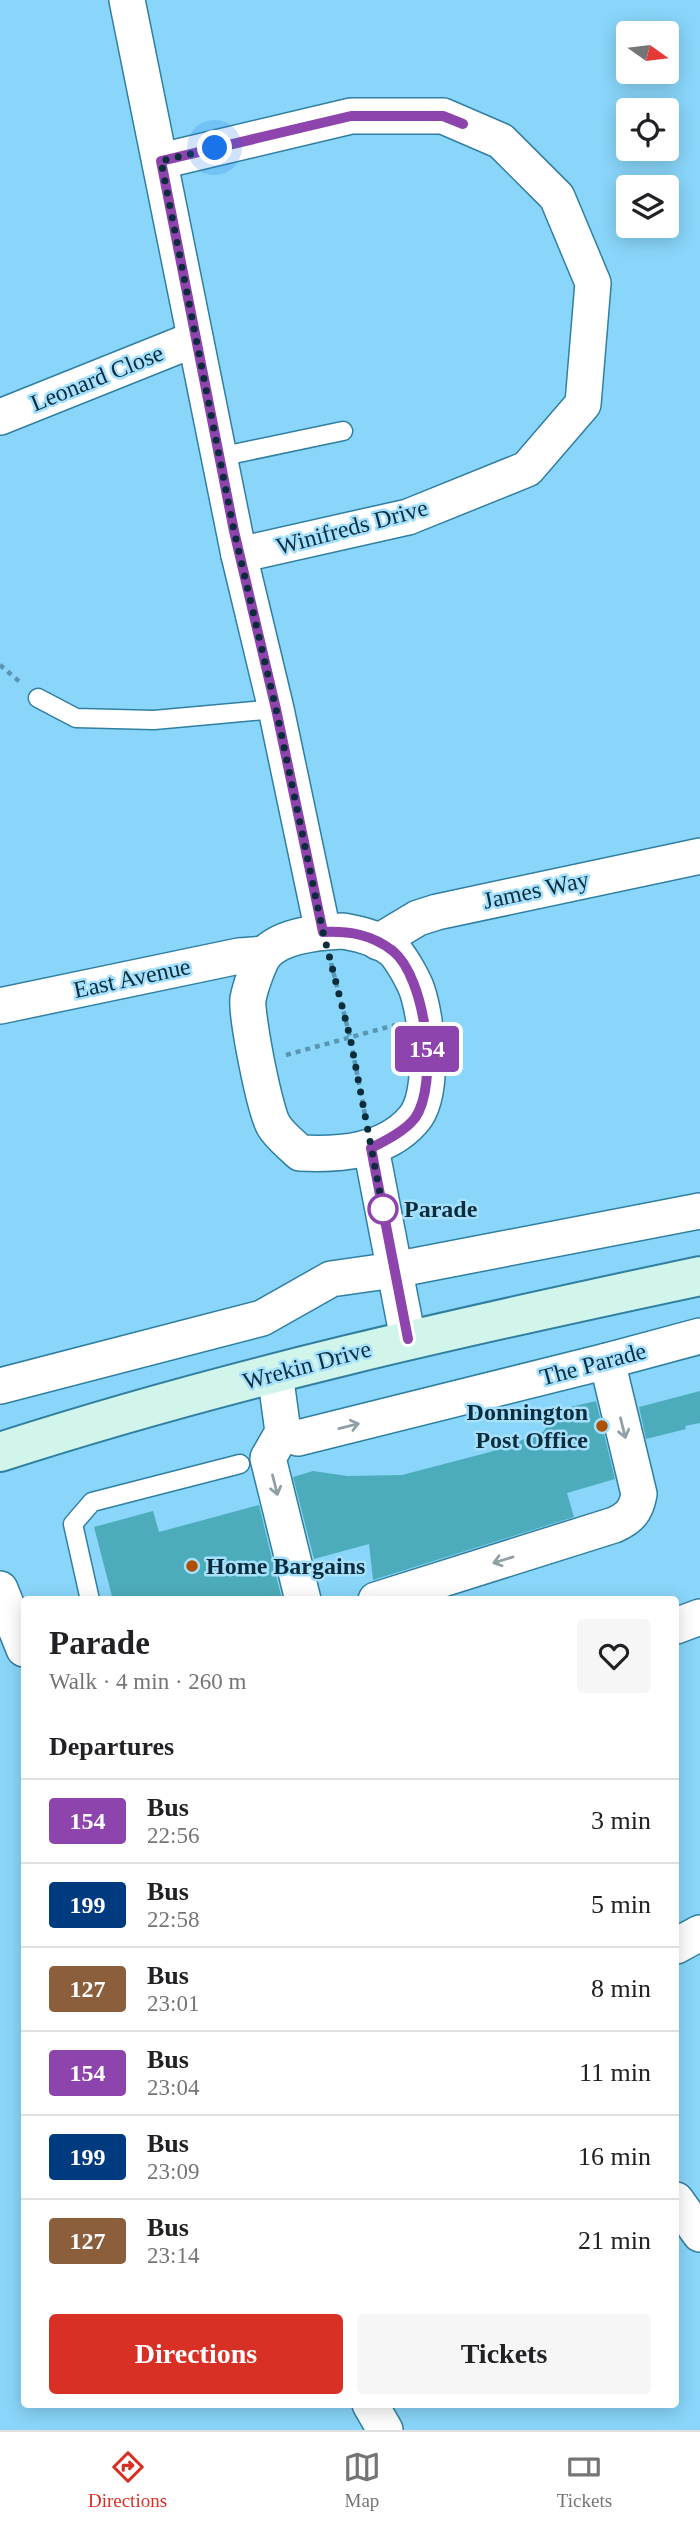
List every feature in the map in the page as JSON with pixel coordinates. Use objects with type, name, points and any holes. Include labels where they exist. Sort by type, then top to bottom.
[{"type":"street","points":[[127,0],[239,555],[276,709],[323,932]]},
{"type":"street","name":"Winifreds Drive","points":[[161,161],[351,116],[443,116],[501,141],[557,197],[593,283],[583,404],[527,469],[408,517],[239,555]]},
{"type":"street","name":"Leonard Close","points":[[0,417],[195,339]]},
{"type":"street","name":"James Way","points":[[378,942],[418,918],[437,912],[700,856]]},
{"type":"street","points":[[323,932],[364,934],[378,942],[395,953],[417,988],[427,1055],[424,1098],[414,1119],[389,1139],[371,1148],[326,1154],[300,1153],[273,1125],[257,1063],[248,1001],[265,954],[281,942],[323,932]]},
{"type":"street","name":"East Avenue","points":[[0,1006],[239,956],[265,954]]},
{"type":"street","points":[[371,1148],[408,1339]]},
{"type":"street","points":[[0,1386],[262,1318],[331,1279],[394,1270],[700,1211]]},
{"type":"street","name":"Wrekin Drive","points":[[0,1452],[88,1423],[408,1339],[700,1276]]},
{"type":"street","name":"The Parade","points":[[283,1432],[298,1438],[607,1362],[700,1336]]},
{"type":"street","points":[[389,1596],[627,1519],[637,1508],[639,1494],[607,1362]]},
{"type":"street","points":[[275,1373],[283,1432],[268,1458],[302,1596]]},
{"type":"street","points":[[0,1589],[21,1642]]},
{"type":"street","points":[[679,1625],[700,1617]]},
{"type":"street","points":[[679,1944],[700,1933]]},
{"type":"street","points":[[679,2204],[700,2234]]},
{"type":"street","points":[[372,2408],[385,2430]]},
{"type":"lane","points":[[219,457],[343,431]]},
{"type":"lane","points":[[38,698],[76,718],[154,720],[276,709]]},
{"type":"lane","points":[[89,1596],[73,1524],[92,1502],[240,1464]]},
{"type":"path","points":[[323,932],[350,1037],[371,1148]]},
{"type":"path","points":[[257,1063],[423,1017]]},
{"type":"building","points":[[700,1391],[700,1423],[646,1439],[639,1407]]},
{"type":"building","points":[[596,1401],[615,1479],[567,1493],[574,1517],[373,1580],[369,1544],[314,1559],[293,1477],[313,1471],[347,1476],[402,1475],[490,1452],[543,1432],[561,1409]]},
{"type":"building","name":"Home Bargains","points":[[259,1505],[281,1596],[112,1596],[94,1527],[153,1511],[159,1532]]},
{"type":"bus line","name":"154","points":[[408,1339],[371,1148],[389,1139],[414,1119],[424,1098],[427,1055],[417,988],[395,953],[364,934],[323,932],[276,709],[239,555],[161,161],[351,116],[443,116],[463,124]]},
{"type":"place","name":"Parade","points":[[383,1209]]},
{"type":"place","name":"Donnington Post Office","points":[[602,1426]]},
{"type":"place","name":"Home Bargains","points":[[192,1566]]},
{"type":"route","points":[[215,148],[161,161],[239,555],[276,709],[323,932],[350,1037],[383,1209]]}]
